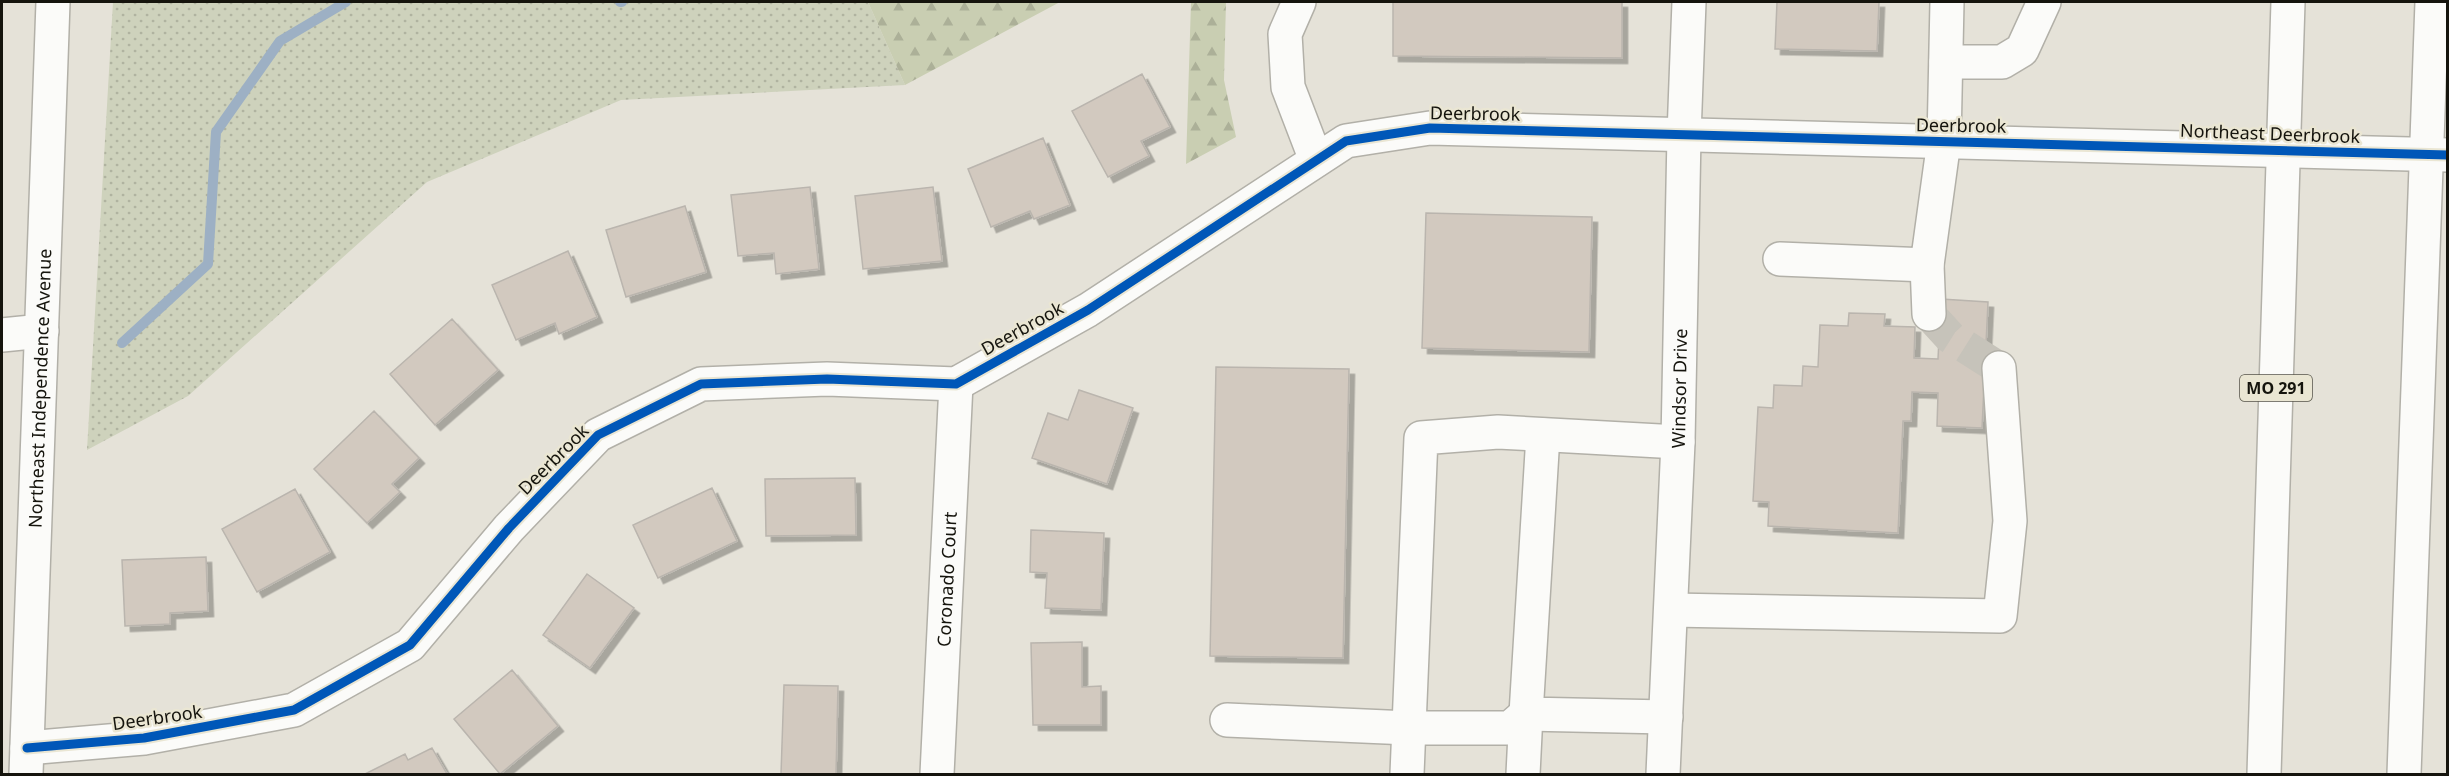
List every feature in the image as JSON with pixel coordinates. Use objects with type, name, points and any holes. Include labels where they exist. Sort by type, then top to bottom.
[{"type":"street","name":"Northeast Independence Avenue","points":[[26,761],[53,2]]},
{"type":"street","points":[[1299,2],[1285,34],[1287,87],[1317,160]]},
{"type":"street","name":"Windsor Drive","points":[[1663,774],[1678,442],[1689,2]]},
{"type":"street","points":[[1929,314],[1927,265],[1944,141],[1947,2]]},
{"type":"street","points":[[1946,62],[2002,62],[2022,50],[2044,2]]},
{"type":"street","name":"MO 291","points":[[2264,774],[2288,2]]},
{"type":"street","points":[[2404,774],[2438,155],[2432,2]]},
{"type":"street","name":"Deerbrook","points":[[26,761],[294,711],[410,645],[509,528],[597,435],[701,384],[827,379],[956,384],[1088,310],[1346,141],[1430,128],[2111,145]]},
{"type":"street","name":"Northeast Deerbrook","points":[[2111,145],[2438,155]]},
{"type":"street","points":[[1780,259],[1927,265]]},
{"type":"street","points":[[2,335],[42,331]]},
{"type":"street","points":[[1671,610],[2000,616],[2010,521],[1999,368]]},
{"type":"street","name":"Coronado Court","points":[[937,774],[956,384]]},
{"type":"street","points":[[1407,774],[1421,438],[1498,432],[1678,442]]},
{"type":"street","points":[[1522,774],[1543,435]]},
{"type":"street","points":[[1227,720],[1409,728],[1510,728],[1526,714],[1666,717]]},
{"type":"green space","points":[[113,2],[868,2],[905,85],[621,100],[427,182],[188,396],[87,450]]},
{"type":"green space","points":[[868,2],[1060,2],[905,85]]},
{"type":"green space","points":[[1191,2],[1226,2],[1224,80],[1236,137],[1186,164]]},
{"type":"building","points":[[1393,2],[1622,2],[1622,58],[1393,56]]},
{"type":"building","points":[[1777,2],[1879,2],[1877,51],[1775,49]]},
{"type":"building","points":[[1142,74],[1170,127],[1141,141],[1149,156],[1108,177],[1072,111]]},
{"type":"building","points":[[1043,138],[1070,205],[1034,219],[1030,211],[991,227],[968,169]]},
{"type":"building","points":[[810,187],[819,269],[776,274],[774,253],[738,256],[731,195]]},
{"type":"building","points":[[933,187],[942,261],[863,269],[855,196]]},
{"type":"building","points":[[685,206],[706,272],[626,297],[606,230]]},
{"type":"building","points":[[1426,213],[1592,217],[1589,352],[1422,348]]},
{"type":"building","points":[[568,251],[597,317],[559,334],[555,323],[516,340],[492,285]]},
{"type":"building","points":[[1941,299],[1988,302],[1982,428],[1937,426],[1938,393],[1912,392],[1911,421],[1903,421],[1898,533],[1768,526],[1769,502],[1753,501],[1758,407],[1773,408],[1774,385],[1802,386],[1803,366],[1818,367],[1820,325],[1848,326],[1849,313],[1885,314],[1884,326],[1915,327],[1914,358],[1938,359]]},
{"type":"building","points":[[452,319],[498,370],[435,425],[390,374]]},
{"type":"building","points":[[1216,367],[1349,369],[1343,658],[1210,656]]},
{"type":"building","points":[[1079,390],[1133,408],[1107,484],[1032,458],[1048,413],[1068,420]]},
{"type":"building","points":[[374,411],[419,458],[392,484],[400,492],[367,523],[314,469]]},
{"type":"building","points":[[855,478],[856,535],[766,536],[765,479]]},
{"type":"building","points":[[712,488],[737,541],[658,578],[633,525]]},
{"type":"building","points":[[295,489],[330,552],[257,592],[222,529]]},
{"type":"building","points":[[1031,530],[1104,533],[1101,610],[1045,608],[1047,573],[1030,572]]},
{"type":"building","points":[[206,557],[208,611],[170,613],[170,624],[125,626],[122,560]]},
{"type":"building","points":[[587,574],[634,608],[590,668],[543,635]]},
{"type":"building","points":[[1082,642],[1082,687],[1101,686],[1101,725],[1033,725],[1031,643]]},
{"type":"building","points":[[512,670],[558,726],[500,774],[454,719]]},
{"type":"building","points":[[784,685],[838,686],[836,774],[781,774]]},
{"type":"building","points":[[432,748],[447,774],[365,774],[405,754],[408,760]]},
{"type":"waterway","points":[[122,343],[208,264],[216,132],[280,41],[346,2]]},
{"type":"tunnel","points":[[1929,314],[1950,337],[1999,368]]},
{"type":"cycle path","points":[[27,748],[144,738],[294,710],[410,645],[509,528],[598,435],[701,384],[827,379],[956,384],[1088,310],[1346,141],[1430,128],[2448,155]]}]
